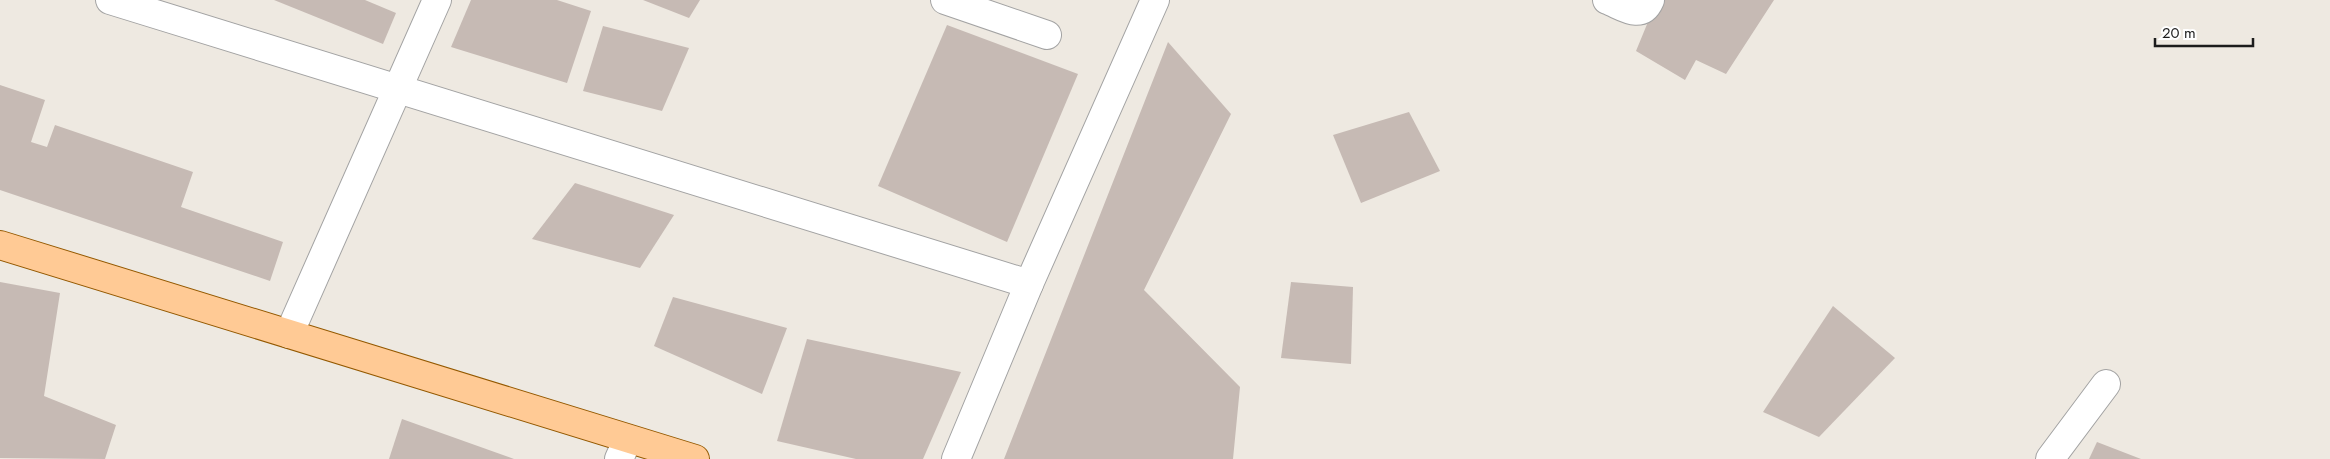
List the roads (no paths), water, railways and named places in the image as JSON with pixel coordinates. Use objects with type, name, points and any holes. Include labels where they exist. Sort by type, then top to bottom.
[{"type":"main road","points":[[0,245],[288,334],[623,449],[694,459]]},
{"type":"street","points":[[110,0],[1029,284]]},
{"type":"street","points":[[288,334],[437,0]]},
{"type":"street","points":[[945,0],[1047,35]]},
{"type":"street","points":[[956,459],[1029,284],[1155,0]]},
{"type":"street","points":[[1607,0],[1634,11],[1642,11],[1647,9],[1650,0]]},
{"type":"street","points":[[2050,459],[2106,384]]}]
